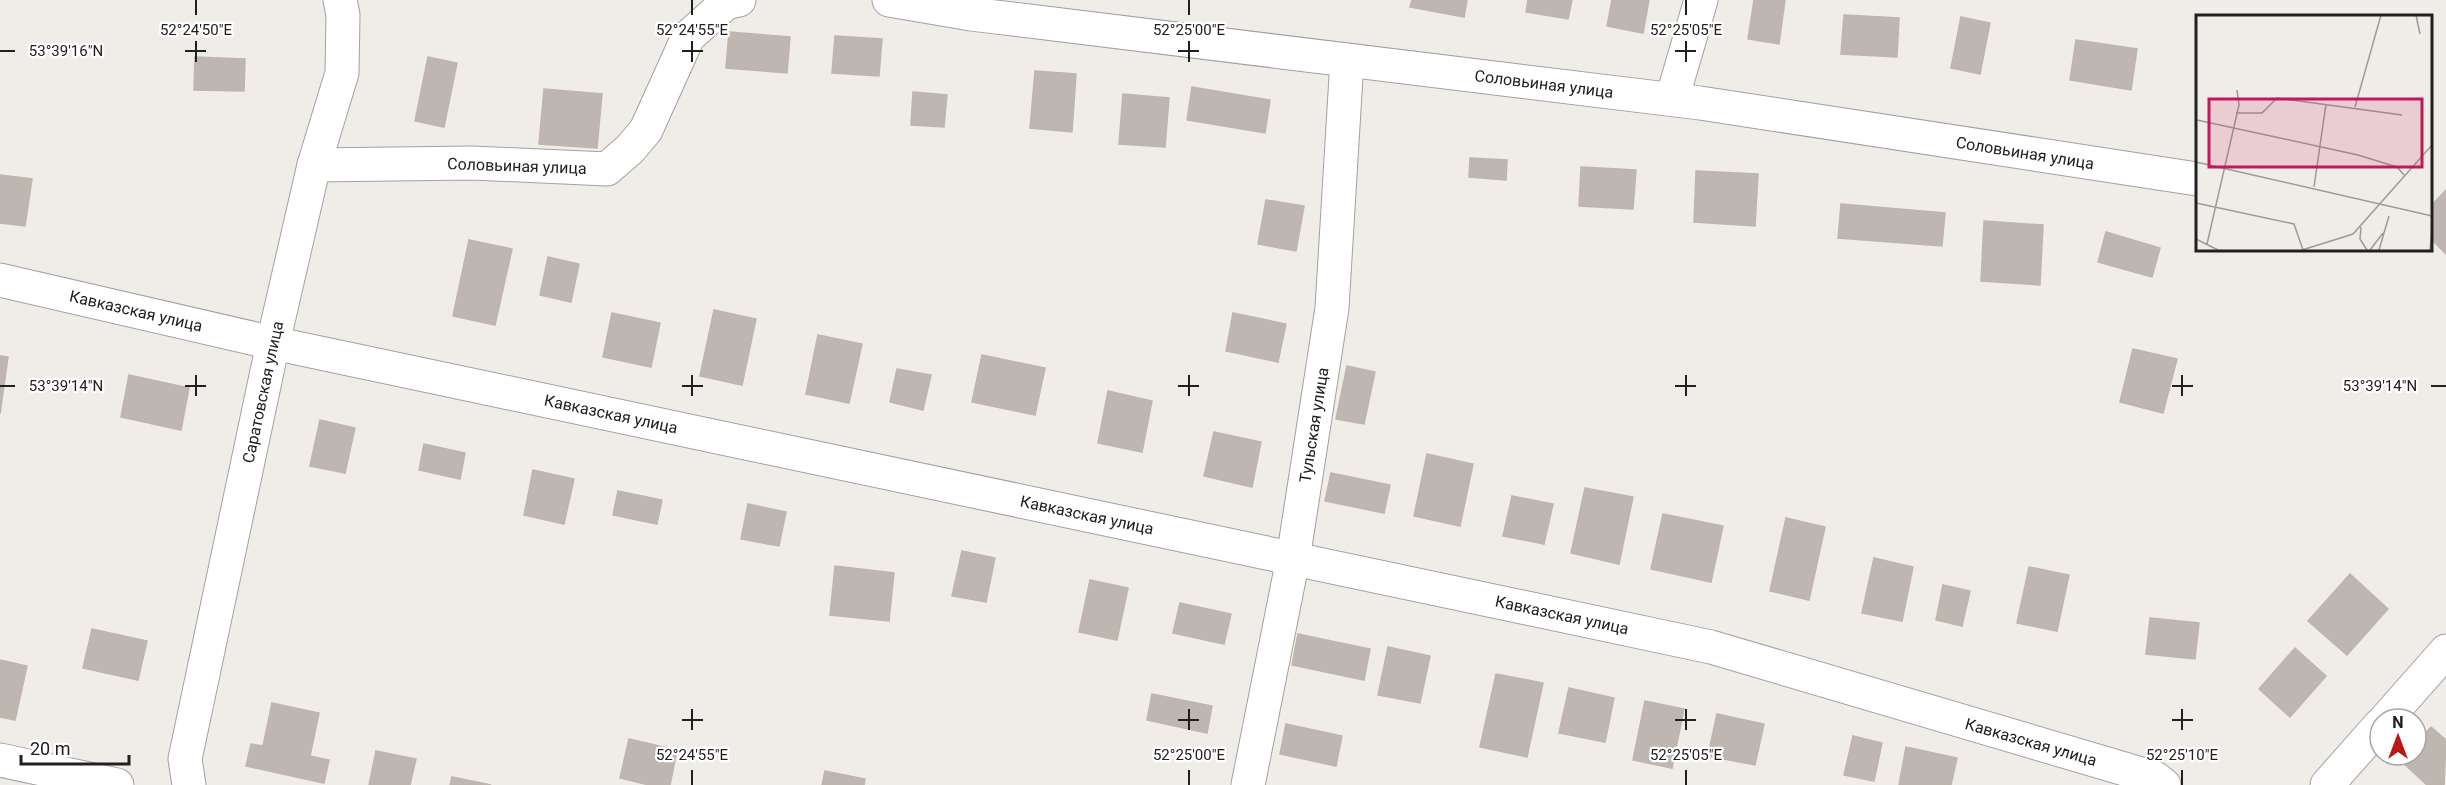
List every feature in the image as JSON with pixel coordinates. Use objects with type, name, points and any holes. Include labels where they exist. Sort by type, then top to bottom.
[{"type":"street","name":"Саратовская улица","points":[[189,785],[185,759],[273,343],[314,165],[342,72],[343,15],[340,0]]},
{"type":"street","name":"Соловьиная улица","points":[[314,165],[473,163],[607,169],[630,149],[646,130],[688,37],[726,3],[739,0]]},
{"type":"street","name":"Соловьиная улица","points":[[889,0],[971,14],[1672,99],[2196,179]]},
{"type":"street","points":[[1672,99],[1701,0]]},
{"type":"street","name":"Тульская улица","points":[[1248,785],[1293,559],[1332,308],[1347,60]]},
{"type":"street","name":"Кавказская улица","points":[[0,280],[273,343],[1711,647],[2156,778],[2164,785]]},
{"type":"street","points":[[2397,707],[2446,651]]},
{"type":"street","points":[[2327,785],[2368,739]]},
{"type":"street","points":[[0,760],[117,785]]},
{"type":"building","points":[[1412,0],[1467,0],[1464,17],[1410,7]]},
{"type":"building","points":[[1528,0],[1572,0],[1568,19],[1526,12]]},
{"type":"building","points":[[1612,0],[1649,0],[1643,33],[1607,26]]},
{"type":"building","points":[[1754,0],[1785,0],[1779,44],[1748,39]]},
{"type":"building","points":[[1844,15],[1899,18],[1897,57],[1841,54]]},
{"type":"building","points":[[1961,17],[1990,23],[1980,74],[1951,68]]},
{"type":"building","points":[[729,32],[790,37],[787,73],[726,68]]},
{"type":"building","points":[[835,36],[882,39],[879,76],[832,73]]},
{"type":"building","points":[[2076,40],[2137,49],[2131,90],[2070,80]]},
{"type":"building","points":[[195,57],[245,59],[244,91],[194,90]]},
{"type":"building","points":[[428,57],[457,63],[444,127],[415,121]]},
{"type":"building","points":[[1035,71],[1076,74],[1072,132],[1030,128]]},
{"type":"building","points":[[1192,87],[1270,100],[1265,133],[1187,120]]},
{"type":"building","points":[[544,89],[602,94],[597,148],[539,144]]},
{"type":"building","points":[[913,92],[947,95],[944,127],[911,125]]},
{"type":"building","points":[[1123,94],[1169,98],[1165,147],[1119,144]]},
{"type":"building","points":[[1470,158],[1507,160],[1506,180],[1469,177]]},
{"type":"building","points":[[1581,167],[1636,170],[1633,209],[1579,206]]},
{"type":"building","points":[[1696,171],[1758,174],[1755,226],[1694,222]]},
{"type":"building","points":[[0,175],[32,179],[25,226],[0,223]]},
{"type":"building","points":[[2446,190],[2446,254],[2431,239],[2431,206]]},
{"type":"building","points":[[1266,200],[1304,206],[1296,251],[1258,244]]},
{"type":"building","points":[[1841,204],[1945,213],[1942,246],[1838,238]]},
{"type":"building","points":[[1984,221],[2043,225],[2040,285],[1981,281]]},
{"type":"building","points":[[2106,232],[2160,248],[2152,277],[2098,262]]},
{"type":"building","points":[[469,240],[512,249],[495,325],[453,316]]},
{"type":"building","points":[[548,257],[579,264],[571,302],[540,295]]},
{"type":"building","points":[[714,310],[756,319],[742,385],[700,376]]},
{"type":"building","points":[[612,313],[660,323],[651,367],[603,357]]},
{"type":"building","points":[[1233,313],[1286,324],[1278,362],[1226,351]]},
{"type":"building","points":[[818,335],[862,344],[849,403],[806,394]]},
{"type":"building","points":[[2133,349],[2177,359],[2163,413],[2120,402]]},
{"type":"building","points":[[982,355],[1045,368],[1035,415],[972,402]]},
{"type":"building","points":[[0,356],[8,357],[0,414]]},
{"type":"building","points":[[1347,366],[1375,372],[1364,424],[1336,419]]},
{"type":"building","points":[[897,369],[931,375],[923,410],[890,402]]},
{"type":"building","points":[[129,375],[189,388],[181,430],[121,417]]},
{"type":"building","points":[[1108,391],[1152,401],[1142,452],[1098,443]]},
{"type":"building","points":[[320,420],[355,428],[345,473],[310,466]]},
{"type":"building","points":[[1214,432],[1261,442],[1252,487],[1204,476]]},
{"type":"building","points":[[424,444],[465,453],[460,479],[419,470]]},
{"type":"building","points":[[1427,454],[1473,464],[1460,526],[1414,516]]},
{"type":"building","points":[[533,470],[574,479],[564,524],[524,515]]},
{"type":"building","points":[[1331,473],[1390,485],[1384,513],[1325,501]]},
{"type":"building","points":[[1585,488],[1633,497],[1619,564],[1571,553]]},
{"type":"building","points":[[618,491],[662,500],[657,524],[613,515]]},
{"type":"building","points":[[1512,496],[1553,504],[1544,544],[1503,536]]},
{"type":"building","points":[[748,504],[786,512],[779,546],[741,539]]},
{"type":"building","points":[[1663,514],[1723,526],[1711,582],[1651,569]]},
{"type":"building","points":[[1786,518],[1825,527],[1809,600],[1770,591]]},
{"type":"building","points":[[962,551],[995,558],[986,602],[952,596]]},
{"type":"building","points":[[1874,558],[1913,567],[1902,621],[1862,613]]},
{"type":"building","points":[[835,566],[894,573],[889,621],[830,615]]},
{"type":"building","points":[[2029,567],[2069,575],[2057,631],[2017,623]]},
{"type":"building","points":[[2350,574],[2388,609],[2347,655],[2308,621]]},
{"type":"building","points":[[1090,580],[1128,588],[1117,640],[1079,632]]},
{"type":"building","points":[[1943,585],[1970,591],[1962,626],[1936,620]]},
{"type":"building","points":[[1180,603],[1231,614],[1224,644],[1173,633]]},
{"type":"building","points":[[2150,618],[2199,623],[2195,659],[2146,654]]},
{"type":"building","points":[[92,629],[147,641],[138,680],[83,668]]},
{"type":"building","points":[[1298,634],[1370,649],[1364,680],[1292,665]]},
{"type":"building","points":[[1388,647],[1430,656],[1420,703],[1378,695]]},
{"type":"building","points":[[2295,648],[2326,676],[2290,717],[2259,689]]},
{"type":"building","points":[[0,660],[27,666],[15,720],[0,717]]},
{"type":"building","points":[[1496,674],[1543,683],[1527,757],[1480,747]]},
{"type":"building","points":[[1569,688],[1614,698],[1605,742],[1559,733]]},
{"type":"building","points":[[1152,694],[1212,706],[1207,733],[1147,720]]},
{"type":"building","points":[[1645,701],[1684,709],[1672,768],[1633,760]]},
{"type":"building","points":[[272,703],[319,713],[310,756],[329,760],[324,783],[246,766],[251,744],[263,746]]},
{"type":"building","points":[[1717,714],[1764,724],[1755,765],[1708,756]]},
{"type":"building","points":[[1286,724],[1342,736],[1336,766],[1280,754]]},
{"type":"building","points":[[2431,727],[2446,740],[2444,785],[2427,785],[2408,767],[2428,767],[2428,730]]},
{"type":"building","points":[[1853,736],[1882,743],[1874,781],[1844,775]]},
{"type":"building","points":[[629,739],[677,750],[670,785],[649,785],[620,778]]},
{"type":"building","points":[[1906,747],[1957,758],[1951,785],[1899,785]]},
{"type":"building","points":[[376,751],[416,759],[410,785],[369,785]]},
{"type":"building","points":[[825,771],[865,779],[864,785],[822,785]]},
{"type":"building","points":[[452,777],[491,785],[450,785]]}]
